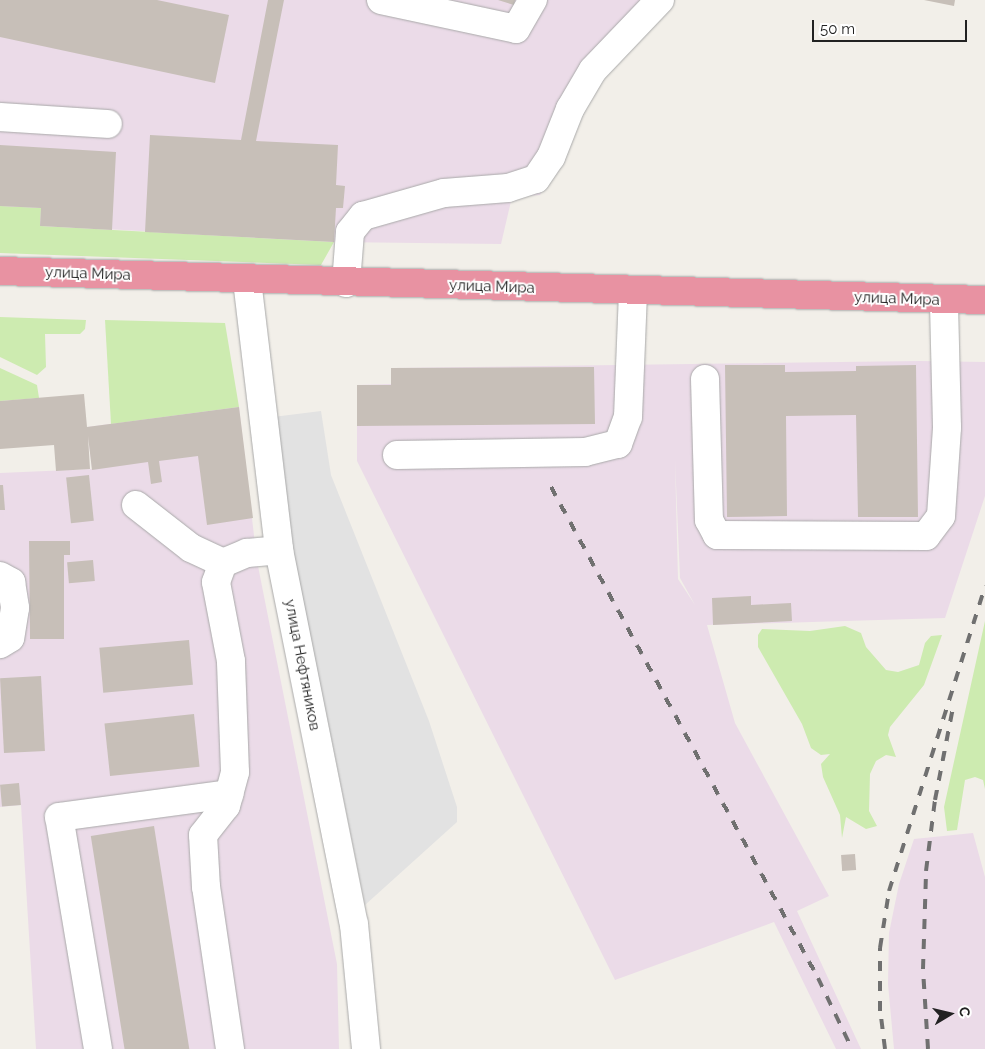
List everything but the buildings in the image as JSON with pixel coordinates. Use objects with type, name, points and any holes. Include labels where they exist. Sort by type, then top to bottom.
[{"type":"highway","name":"улица Мира","points":[[0,271],[944,301],[985,300]]},
{"type":"street","points":[[381,0],[516,29],[533,0]]},
{"type":"street","points":[[346,283],[350,232],[363,216],[444,193],[508,188],[536,179],[551,157],[570,109],[593,70],[660,0]]},
{"type":"street","points":[[0,117],[108,124]]},
{"type":"street","name":"улица Нефтяников","points":[[247,280],[279,550],[354,924],[366,1049]]},
{"type":"street","points":[[397,456],[584,452],[618,444],[628,417],[633,291]]},
{"type":"street","points":[[705,379],[709,520],[718,535],[926,536],[941,516],[947,427],[944,301]]},
{"type":"street","points":[[136,505],[191,548],[223,563]]},
{"type":"street","points":[[230,1049],[206,887],[204,835],[226,806],[235,772],[232,661],[216,582],[223,563],[247,553],[279,550]]},
{"type":"street","points":[[0,576],[11,582],[15,608],[10,638],[0,644]]},
{"type":"street","points":[[98,1049],[59,817],[229,794]]},
{"type":"shaded area","points":[[0,0],[674,0],[608,66],[540,195],[512,197],[501,244],[334,242],[0,223]]},
{"type":"shaded area","points":[[920,361],[985,362],[985,496],[945,618],[707,625],[735,723],[829,896],[797,911],[861,1049],[836,1049],[774,922],[615,980],[357,461],[357,385],[391,384],[391,368]],"holes":[[[675,460],[680,578],[695,605],[678,579]]]},
{"type":"shaded area","points":[[239,407],[257,561],[337,964],[339,1049],[36,1049],[21,805],[0,807],[0,473],[92,469],[87,427]]},
{"type":"shaded area","points":[[321,411],[331,475],[429,721],[457,807],[457,822],[365,905],[294,555],[273,417]]},
{"type":"shaded area","points":[[973,833],[985,877],[985,1049],[894,1049],[888,984],[889,933],[899,884],[914,839]]},
{"type":"green space","points":[[0,206],[41,208],[40,226],[334,242],[321,265],[0,253]]},
{"type":"green space","points":[[0,317],[86,320],[85,329],[80,334],[45,334],[46,367],[37,375],[0,357]]},
{"type":"green space","points":[[105,320],[225,323],[239,407],[111,424]]},
{"type":"green space","points":[[0,368],[37,385],[39,398],[0,401]]},
{"type":"green space","points":[[985,621],[985,789],[983,780],[975,777],[965,780],[957,830],[947,831],[944,807]]},
{"type":"green space","points":[[845,626],[861,633],[866,647],[886,670],[898,672],[919,665],[925,643],[931,636],[942,635],[924,685],[890,727],[888,735],[896,757],[886,755],[876,761],[870,774],[869,811],[877,826],[866,829],[846,817],[842,838],[840,815],[823,777],[821,764],[830,754],[821,755],[811,748],[802,724],[758,647],[758,635],[762,629],[810,631]]},
{"type":"railway","points":[[551,487],[818,978],[852,1049]]},
{"type":"railway","points":[[885,1049],[880,1011],[880,948],[889,891],[985,586]]},
{"type":"railway","points":[[928,1049],[923,969],[926,871],[935,800],[953,707]]}]
